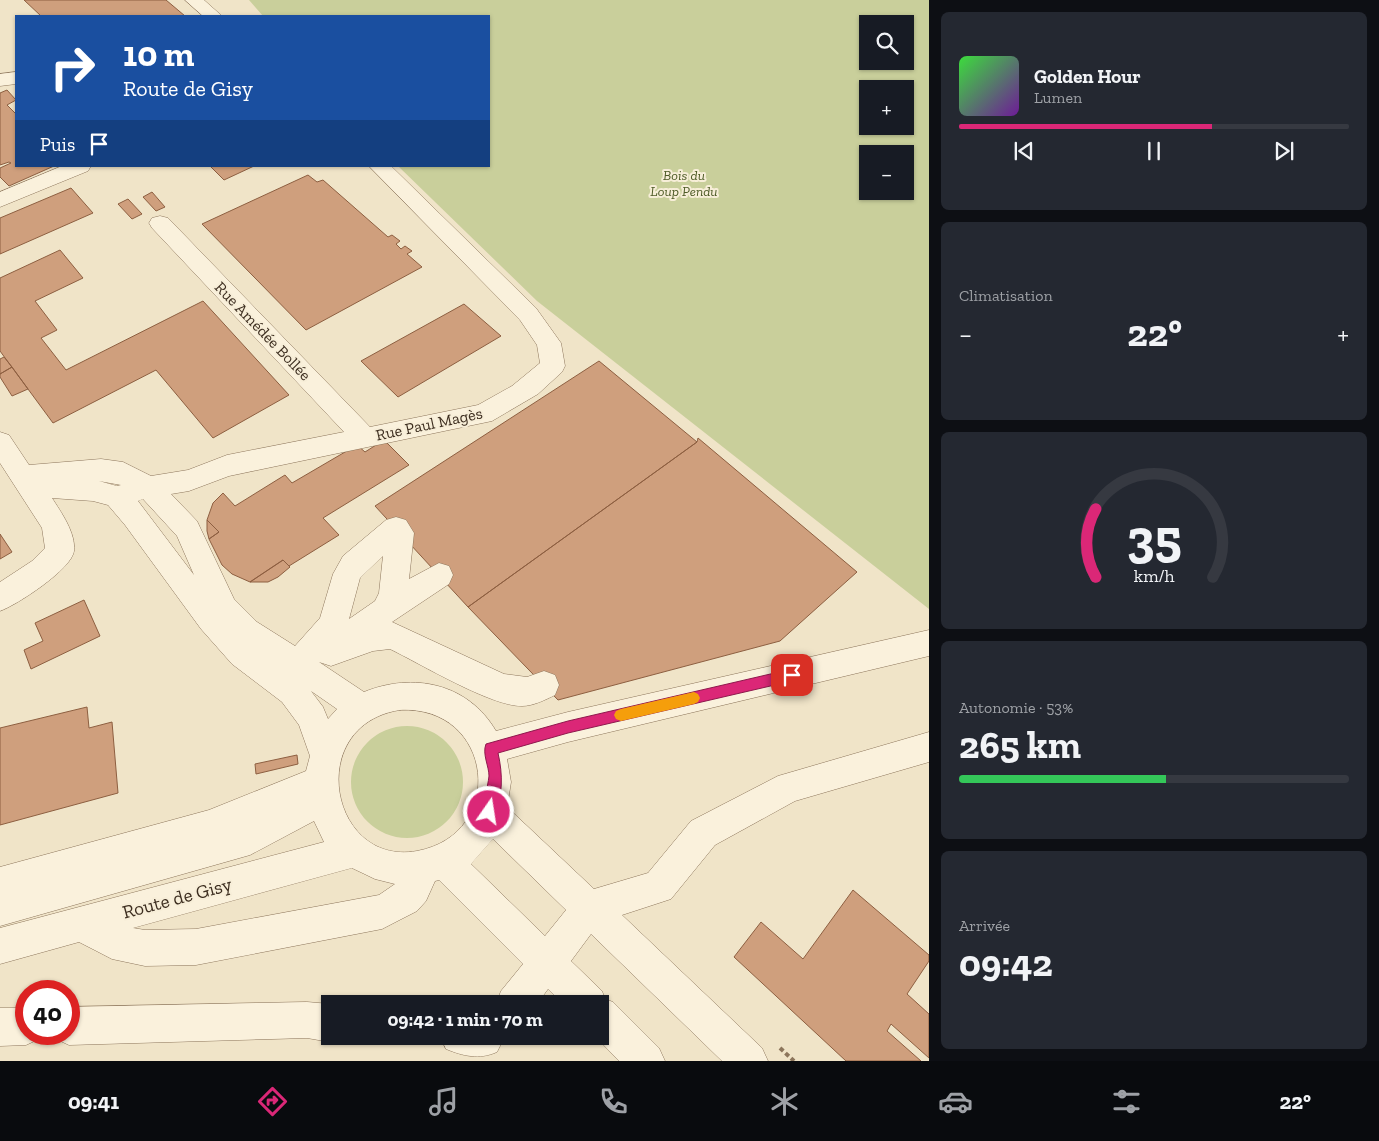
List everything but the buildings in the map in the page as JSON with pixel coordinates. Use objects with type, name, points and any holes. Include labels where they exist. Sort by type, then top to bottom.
[{"type":"street","points":[[194,0],[211,15]]},
{"type":"street","points":[[0,80],[15,78]]},
{"type":"street","points":[[0,200],[79,167]]},
{"type":"street","name":"Rue Paul Magès","points":[[117,496],[148,487],[189,480],[227,466],[483,414],[537,383],[554,366],[549,343],[528,314],[380,167]]},
{"type":"street","name":"Rue Amédée Bollée","points":[[160,223],[366,438]]},
{"type":"street","points":[[0,442],[55,525],[60,551],[42,570],[0,598]]},
{"type":"street","points":[[23,476],[101,470],[123,473],[148,487],[187,529],[224,608],[247,631],[309,670],[363,709]]},
{"type":"street","points":[[23,476],[57,488],[93,490],[117,496],[135,517],[211,620],[244,654],[309,670],[374,638],[392,635],[498,687],[516,693],[529,693],[544,685]]},
{"type":"street","points":[[0,909],[250,838],[322,778],[338,731],[363,709],[382,700],[409,695],[436,698],[460,710],[480,729],[491,748],[496,773],[495,792],[489,812],[479,831],[462,848],[434,862],[413,868],[382,865],[354,851],[338,836],[327,818],[322,778],[312,717],[309,670],[334,621],[347,574],[353,565],[398,531],[393,593],[386,610]]},
{"type":"street","points":[[309,670],[365,624],[439,575]]},
{"type":"street","points":[[491,748],[568,727],[929,643]]},
{"type":"street","points":[[522,995],[548,964],[591,907],[659,887],[704,833],[789,787],[929,747]]},
{"type":"street","points":[[0,884],[210,827],[322,778]]},
{"type":"street","points":[[489,812],[591,907],[749,1061]]},
{"type":"street","name":"Route de Gisy","points":[[0,946],[354,851]]},
{"type":"street","points":[[82,924],[112,941],[145,948],[196,947],[382,912],[401,904],[414,890],[434,862]]},
{"type":"street","points":[[434,862],[548,964],[579,995]]},
{"type":"street","points":[[80,1026],[307,1020],[321,1022]]},
{"type":"street","points":[[609,1024],[646,1061]]},
{"type":"street","points":[[0,1027],[15,1026]]},
{"type":"green space","name":"Bois du Loup Pendu","points":[[249,0],[929,0],[929,609],[537,301],[399,167],[490,167],[490,15],[262,15]]},
{"type":"green space","points":[[407,726],[428,730],[447,742],[459,761],[463,782],[459,803],[447,822],[428,834],[407,838],[386,834],[367,822],[355,803],[351,782],[355,761],[367,742],[386,730]]},
{"type":"slow traffic","points":[[621,715],[694,698]]},
{"type":"route","points":[[489,812],[495,792],[496,773],[491,748],[568,727],[792,675]]}]
